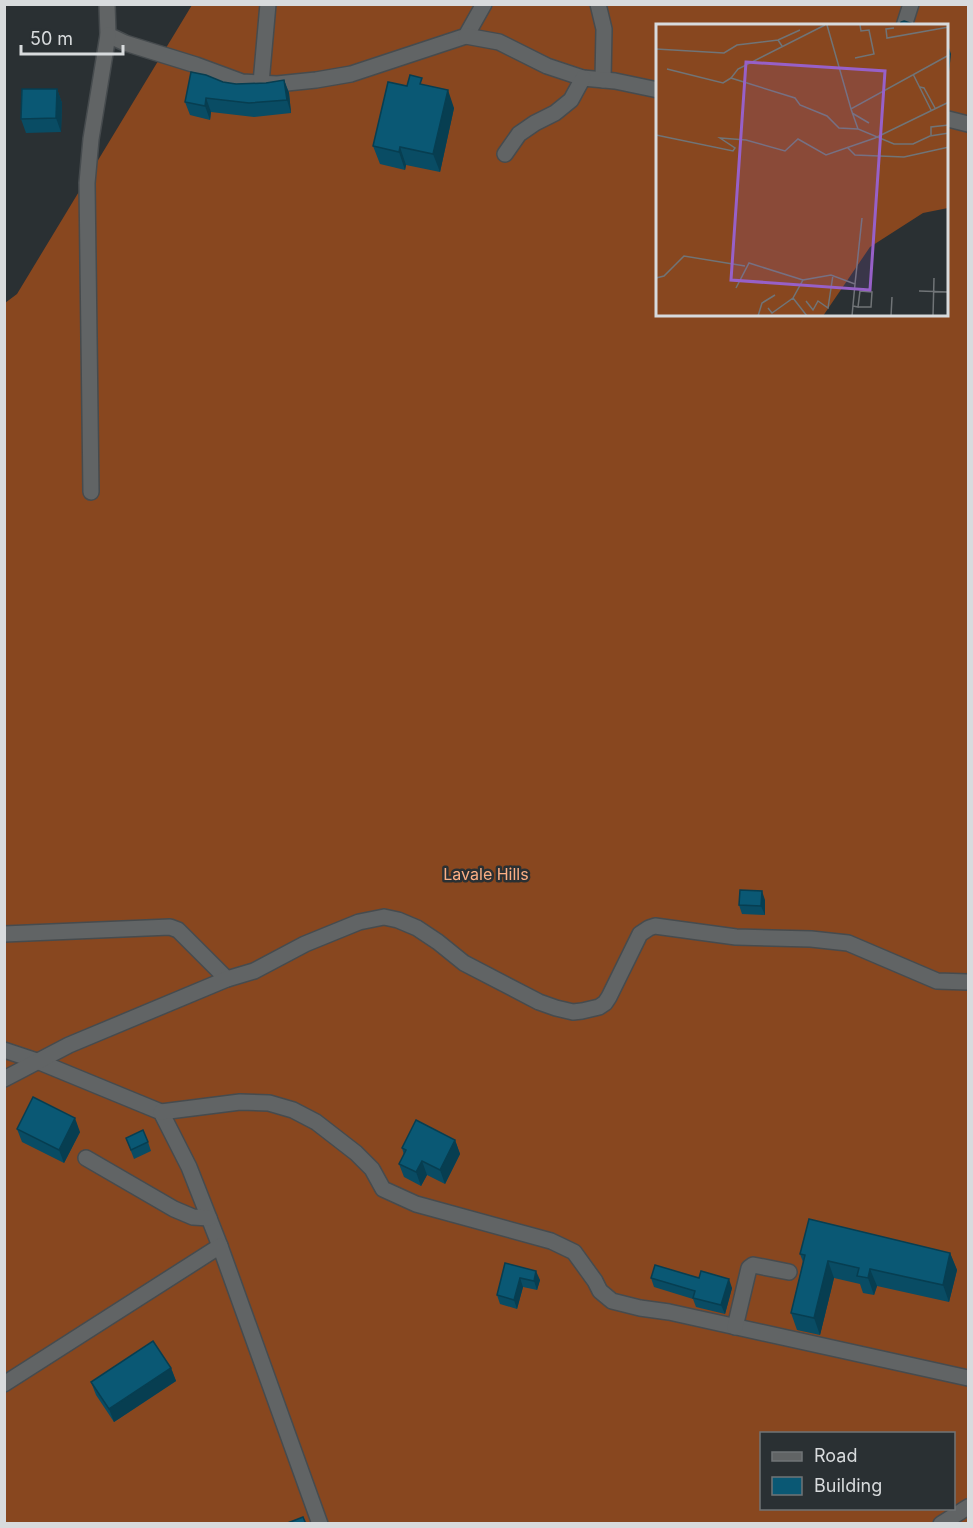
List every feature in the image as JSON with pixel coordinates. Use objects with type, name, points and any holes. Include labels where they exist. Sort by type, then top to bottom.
[{"type":"street","points":[[91,492],[87,183],[91,139],[108,35],[106,4]]},
{"type":"street","points":[[261,83],[268,4]]},
{"type":"street","points":[[466,36],[484,4]]},
{"type":"street","points":[[598,4],[604,28],[603,80]]},
{"type":"street","points":[[904,24],[911,4]]},
{"type":"street","points":[[108,35],[125,44],[196,65],[242,82],[277,84],[351,74],[466,36],[499,42],[548,66],[583,78],[656,90]]},
{"type":"street","points":[[505,154],[519,134],[555,113],[571,100],[583,78]]},
{"type":"street","points":[[949,119],[969,124]]},
{"type":"street","points":[[4,1079],[69,1045],[227,979],[254,971],[305,944],[358,921],[384,917],[417,928],[464,963],[539,1002],[573,1012],[598,1007],[605,1003],[640,934],[655,926],[736,937],[811,939],[848,943],[937,981],[969,982]]},
{"type":"street","points":[[4,934],[170,927],[178,930],[227,979]]},
{"type":"street","points":[[4,1050],[37,1061],[160,1112],[240,1102],[269,1103],[293,1110],[316,1122],[356,1153],[372,1169],[383,1189],[416,1204],[564,1246],[574,1252],[600,1291],[612,1301],[969,1378]]},
{"type":"street","points":[[160,1112],[189,1167],[220,1246],[320,1524]]},
{"type":"street","points":[[86,1158],[174,1209],[193,1217],[209,1218]]},
{"type":"street","points":[[4,1384],[220,1246]]},
{"type":"street","points":[[735,1327],[749,1268],[753,1264],[789,1272]]},
{"type":"street","points":[[941,1524],[969,1508]]},
{"type":"green space","name":"Lavale Hills","points":[[192,5],[968,5],[968,1523],[5,1524],[5,303],[17,294]]},
{"type":"building","points":[[191,72],[236,84],[284,80],[287,100],[249,103],[206,98],[205,106],[185,102]]},
{"type":"building","points":[[410,75],[422,78],[420,84],[448,90],[433,154],[400,147],[399,152],[373,146],[388,82],[407,86]]},
{"type":"building","points":[[22,89],[57,89],[56,118],[21,119]]},
{"type":"building","points":[[740,890],[762,891],[761,906],[739,905]]},
{"type":"building","points":[[33,1097],[75,1118],[59,1150],[17,1129]]},
{"type":"building","points":[[416,1120],[455,1140],[440,1170],[422,1161],[416,1172],[399,1164],[406,1150],[402,1148]]},
{"type":"building","points":[[143,1130],[148,1142],[131,1150],[126,1138]]},
{"type":"building","points":[[809,1219],[950,1253],[943,1285],[870,1269],[868,1278],[857,1276],[859,1268],[828,1261],[814,1318],[791,1313],[805,1255],[800,1254]]},
{"type":"building","points":[[505,1263],[536,1271],[534,1281],[520,1278],[514,1300],[497,1295]]},
{"type":"building","points":[[655,1265],[699,1278],[701,1271],[729,1279],[721,1305],[693,1298],[695,1291],[651,1278]]},
{"type":"building","points":[[153,1341],[171,1368],[109,1409],[91,1382]]},
{"type":"building","points":[[303,1517],[306,1524],[285,1524]]}]
